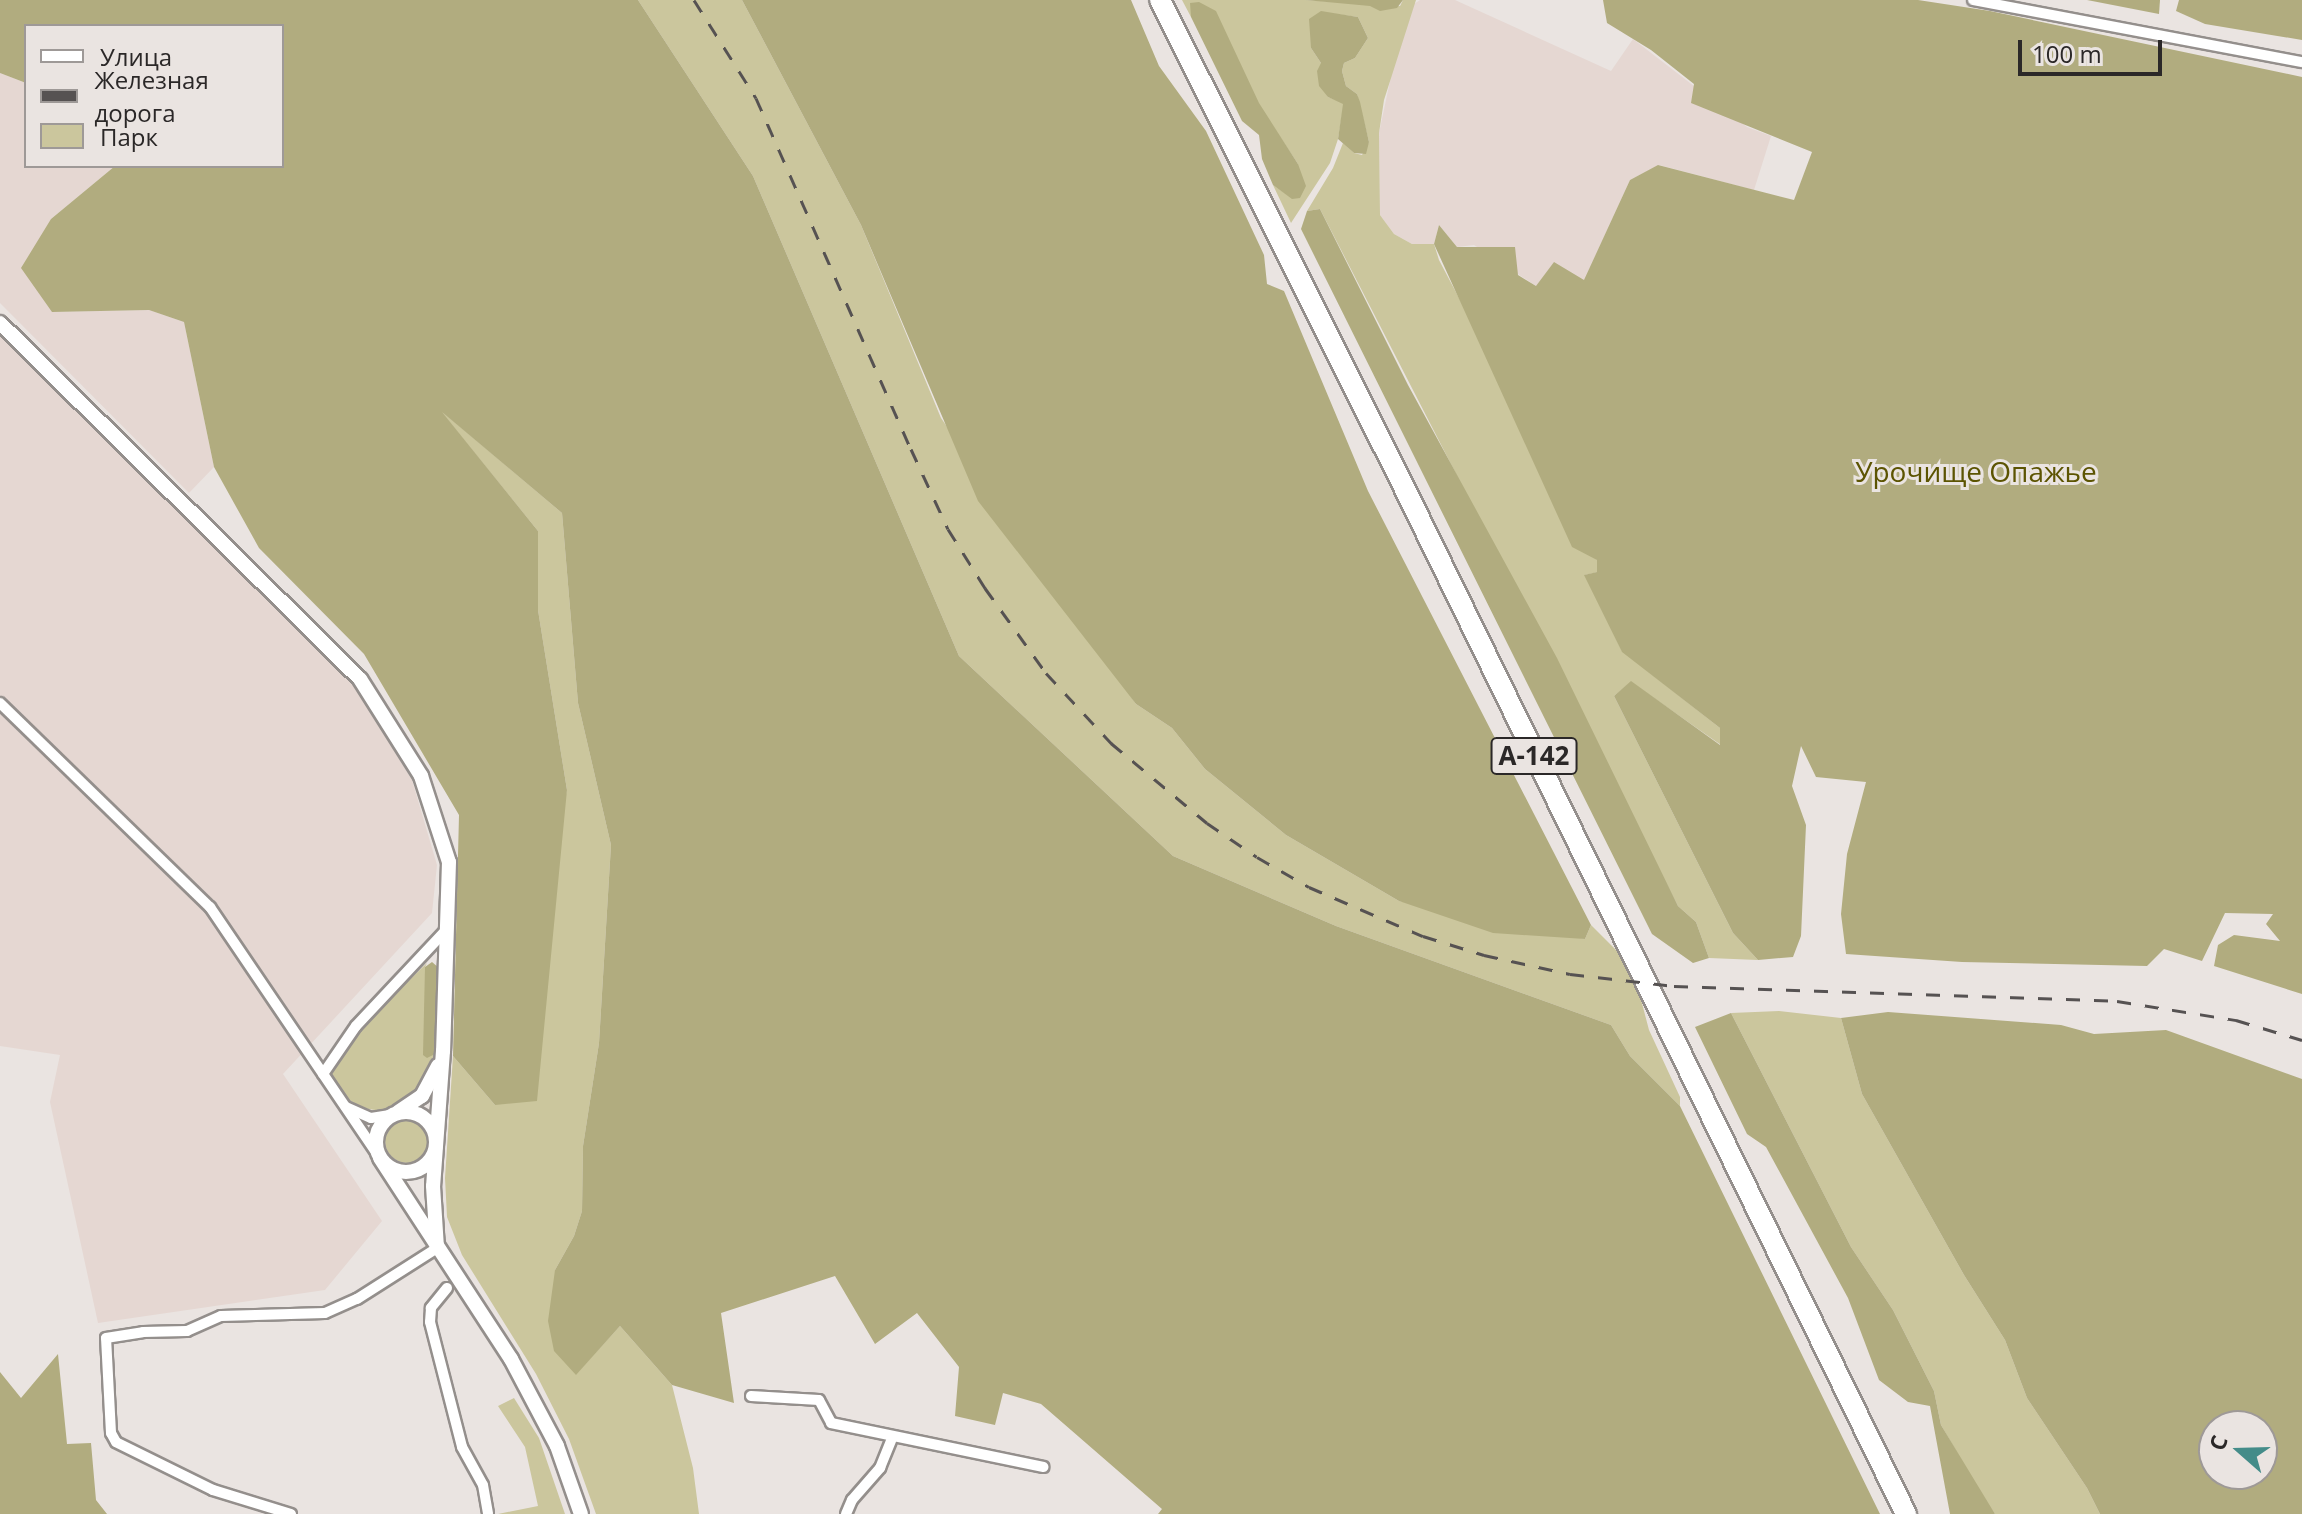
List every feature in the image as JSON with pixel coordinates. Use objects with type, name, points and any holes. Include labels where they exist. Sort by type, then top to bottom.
[{"type":"highway","name":"А-142","points":[[1160,0],[1395,469],[1906,1514]]},
{"type":"street","points":[[1973,0],[2302,62]]},
{"type":"street","points":[[0,323],[360,679],[421,776],[449,862],[443,1051],[433,1198],[437,1248]]},
{"type":"street","points":[[0,703],[210,907],[380,1158],[536,1403],[557,1446],[581,1514]]},
{"type":"street","points":[[323,1074],[356,1026],[447,929]]},
{"type":"street","points":[[344,1106],[371,1118],[395,1114],[411,1113],[425,1119],[432,1127],[435,1147],[428,1163],[412,1172],[394,1170],[380,1158],[378,1132],[395,1114],[426,1090],[443,1051]]},
{"type":"street","points":[[291,1514],[213,1490],[175,1474],[116,1442],[111,1433],[106,1338],[143,1332],[187,1331],[221,1316],[325,1313],[357,1299],[437,1248]]},
{"type":"street","points":[[447,1288],[431,1308],[430,1322],[462,1447],[483,1485],[488,1514]]},
{"type":"street","points":[[751,1396],[819,1400],[825,1417],[831,1423],[1043,1467]]},
{"type":"street","points":[[846,1514],[852,1500],[880,1468],[892,1438]]},
{"type":"shaded area","points":[[1420,0],[1455,0],[1611,71],[1633,39],[1747,127],[1771,136],[1754,190],[1659,165],[1630,180],[1584,281],[1536,286],[1474,245],[1457,247],[1439,225],[1434,244],[1412,244],[1394,234],[1380,215],[1379,133],[1393,67],[1414,4]]},
{"type":"shaded area","points":[[0,73],[24,82],[24,168],[113,168],[51,219],[52,312],[149,310],[184,322],[214,467],[189,493],[0,303]]},
{"type":"shaded area","points":[[0,332],[355,686],[412,780],[437,865],[432,913],[283,1074],[382,1221],[325,1290],[98,1323],[50,1102],[60,1055],[0,1046]]},
{"type":"green space","points":[[0,0],[638,0],[753,176],[959,656],[1173,856],[1336,926],[1611,1025],[1630,1056],[1680,1106],[1880,1514],[1158,1514],[1162,1509],[1041,1404],[1003,1393],[995,1425],[955,1416],[959,1367],[917,1313],[875,1344],[835,1276],[721,1313],[734,1403],[672,1385],[620,1326],[576,1375],[554,1351],[548,1321],[555,1270],[574,1236],[582,1211],[583,1146],[599,1043],[611,845],[578,703],[562,513],[442,412],[538,531],[538,610],[567,790],[537,1101],[495,1105],[453,1056],[459,815],[364,654],[259,548],[214,467],[184,322],[149,310],[52,312],[21,268],[51,219],[113,168],[284,168],[284,24],[24,24],[24,82],[0,73]]},
{"type":"green space","points":[[638,0],[742,0],[861,225],[941,418],[1136,704],[1172,728],[1205,769],[1286,835],[1399,901],[1585,939],[1591,925],[1620,954],[1639,992],[1649,1030],[1680,1097],[1680,1106],[1630,1056],[1611,1025],[1336,926],[1173,856],[959,656],[753,176]]},
{"type":"green space","points":[[742,0],[1131,0],[1159,66],[1206,131],[1264,255],[1267,284],[1284,291],[1368,491],[1591,925],[1585,939],[1493,933],[1399,901],[1286,835],[1205,769],[1172,728],[1136,704],[978,501],[861,225]]},
{"type":"green space","points":[[1182,0],[1305,0],[1400,6],[1403,0],[1416,0],[1384,100],[1379,133],[1380,215],[1394,234],[1412,244],[1434,244],[1439,260],[1597,560],[1598,572],[1585,575],[1622,651],[1720,728],[1721,745],[1631,682],[1614,696],[1733,933],[1758,960],[1709,958],[1696,922],[1678,906],[1320,209],[1307,211],[1333,168],[1343,143],[1354,153],[1362,155],[1369,142],[1357,94],[1346,86],[1342,71],[1344,63],[1355,58],[1368,38],[1358,17],[1321,12],[1311,48],[1321,63],[1328,97],[1344,103],[1330,163],[1291,223],[1273,185],[1292,198],[1298,164],[1191,3],[1191,17]]},
{"type":"green space","points":[[1305,0],[1403,0],[1397,8],[1380,11],[1370,6]]},
{"type":"green space","name":"Урочище Опажье","points":[[1603,0],[1918,0],[1990,11],[2302,77],[2302,994],[2214,966],[2218,945],[2234,935],[2280,941],[2266,924],[2273,914],[2225,913],[2202,961],[2164,949],[2147,966],[1962,962],[1846,954],[1841,914],[1847,854],[1866,782],[1816,777],[1801,746],[1792,786],[1806,825],[1801,936],[1793,957],[1758,960],[1733,933],[1614,696],[1631,681],[1720,745],[1720,728],[1622,652],[1584,575],[1597,572],[1597,560],[1572,547],[1434,244],[1439,225],[1457,247],[1515,247],[1518,275],[1536,286],[1554,262],[1584,280],[1630,180],[1658,165],[1794,200],[1812,152],[1691,103],[1694,84],[1651,50],[1607,23]]},
{"type":"green space","points":[[2087,0],[2160,0],[2159,14]]},
{"type":"green space","points":[[2179,0],[2302,0],[2302,40],[2205,24],[2176,11]]},
{"type":"green space","points":[[1199,2],[1216,11],[1259,103],[1298,164],[1306,186],[1300,198],[1292,199],[1273,185],[1262,159],[1259,135],[1242,121],[1191,17],[1190,3]]},
{"type":"green space","points":[[1321,11],[1358,17],[1368,38],[1355,58],[1344,63],[1342,71],[1346,86],[1357,94],[1360,102],[1369,142],[1366,154],[1354,153],[1338,139],[1343,104],[1328,97],[1319,86],[1317,71],[1321,63],[1311,48],[1309,19]]},
{"type":"green space","points":[[1320,209],[1408,385],[1557,658],[1678,906],[1696,922],[1709,958],[1693,963],[1652,934],[1301,229],[1307,211]]},
{"type":"green space","points":[[438,408],[562,513],[578,703],[611,845],[599,1043],[583,1146],[582,1211],[574,1236],[555,1270],[576,1374],[620,1326],[672,1385],[693,1468],[699,1514],[596,1514],[569,1439],[536,1374],[462,1255],[447,1217],[445,1178],[453,1056],[495,1105],[567,790],[538,610],[538,531]]},
{"type":"green space","points":[[432,962],[439,968],[437,1053],[427,1058],[423,1055],[425,967]]},
{"type":"green space","points":[[427,963],[425,967],[437,1053],[434,1068],[408,1101],[388,1112],[362,1108],[343,1096],[330,1077],[331,1069],[373,1015]]},
{"type":"green space","points":[[1779,1011],[1841,1018],[1862,1094],[1964,1275],[2005,1340],[2027,1398],[2087,1488],[2100,1514],[1995,1514],[1986,1502],[1941,1425],[1934,1391],[1893,1310],[1851,1247],[1731,1013]]},
{"type":"green space","points":[[1888,1012],[2061,1025],[2094,1034],[2166,1030],[2302,1079],[2302,1514],[2100,1514],[2087,1488],[2027,1398],[2005,1340],[1964,1275],[1862,1094],[1841,1018]]},
{"type":"green space","points":[[1731,1013],[1851,1247],[1893,1310],[1934,1391],[1941,1425],[1995,1514],[1950,1514],[1930,1406],[1908,1402],[1879,1380],[1848,1298],[1766,1147],[1747,1134],[1695,1027]]},
{"type":"green space","points":[[407,1119],[423,1125],[429,1141],[423,1157],[407,1163],[391,1157],[385,1141],[391,1125]]},
{"type":"green space","points":[[58,1354],[67,1444],[91,1443],[96,1500],[107,1514],[0,1514],[0,1372],[21,1398]]},
{"type":"green space","points":[[514,1398],[539,1438],[565,1514],[498,1514],[538,1506],[525,1447],[498,1406]]},
{"type":"railway","points":[[694,0],[756,98],[948,529],[985,588],[1046,673],[1111,743],[1207,823],[1257,857],[1309,887],[1423,936],[1484,955],[1570,974],[1674,986],[2117,1001],[2236,1020],[2302,1040]]}]
